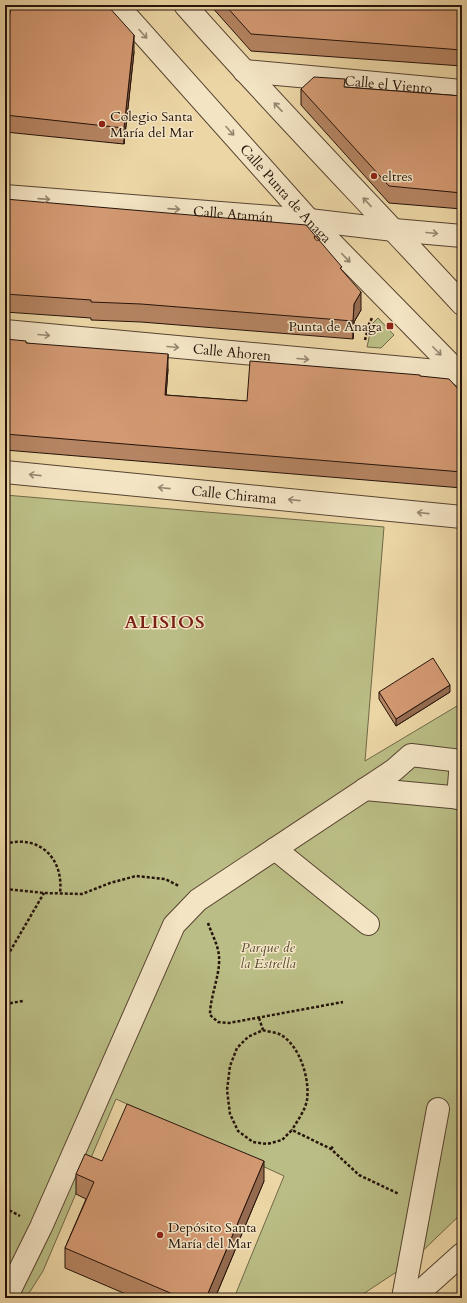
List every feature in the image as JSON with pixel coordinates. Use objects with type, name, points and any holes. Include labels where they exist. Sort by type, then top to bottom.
[{"type":"street","name":"Calle Punta de Anaga","points":[[117,5],[309,220],[461,374]]},
{"type":"street","points":[[185,5],[244,71],[462,304]]},
{"type":"street","name":"Calle el Viento","points":[[244,71],[462,92]]},
{"type":"street","name":"Calle Atamán","points":[[5,196],[309,220],[462,236]]},
{"type":"street","name":"Calle Ahoren","points":[[5,331],[461,374]]},
{"type":"street","name":"Calle Chirama","points":[[5,472],[462,517]]},
{"type":"street","points":[[6,1298],[41,1227],[174,925],[198,900],[365,789],[394,770],[411,755],[461,761],[460,798],[365,789]]},
{"type":"street","points":[[275,849],[368,924]]},
{"type":"street","points":[[403,1298],[438,1109]]},
{"type":"street","points":[[413,1298],[462,1254]]},
{"type":"path","points":[[363,364],[364,345],[368,324],[388,301]]},
{"type":"path","points":[[5,844],[22,841],[33,843],[50,854],[60,872],[60,893]]},
{"type":"path","points":[[5,960],[44,893]]},
{"type":"path","points":[[5,1004],[23,1001]]},
{"type":"path","points":[[259,1018],[263,1030]]},
{"type":"path","points":[[263,1030],[280,1034],[289,1041],[298,1055],[304,1069],[307,1084],[307,1101],[292,1130],[282,1140],[267,1144],[253,1142],[238,1131],[230,1114],[227,1090],[230,1066],[237,1048],[248,1037],[263,1030]]},
{"type":"path","points":[[5,1057],[10,1058]]},
{"type":"path","points":[[292,1130],[331,1149],[360,1175],[396,1194],[421,1200]]},
{"type":"path","points":[[331,1149],[334,1145]]},
{"type":"green space","points":[[378,318],[394,335],[381,348],[367,347],[372,324]]},
{"type":"green space","name":"Parque de la Estrella","points":[[5,495],[384,527],[365,761],[462,703],[462,1213],[410,1263],[357,1298],[234,1298],[284,1176],[116,1099],[43,1271],[26,1298],[5,1298]]},
{"type":"building","points":[[10,5],[107,5],[134,35],[124,128],[5,115],[5,38],[11,8]]},
{"type":"building","points":[[225,5],[462,5],[462,50],[251,34]]},
{"type":"building","points":[[314,77],[345,79],[344,87],[462,96],[462,193],[389,186],[301,89]]},
{"type":"building","points":[[5,199],[306,225],[361,292],[354,304],[353,321],[141,304],[91,302],[91,300],[5,294]]},
{"type":"building","points":[[5,339],[26,341],[26,343],[168,354],[165,395],[247,401],[250,361],[420,375],[449,379],[462,393],[462,472],[5,434]]},
{"type":"building","points":[[433,658],[450,685],[396,719],[379,692]]},
{"type":"building","name":"Depósito Santa María del Mar","points":[[127,1104],[264,1161],[206,1298],[182,1298],[65,1248],[94,1182],[76,1174],[85,1154],[102,1161]]},
{"type":"place","name":"Colegio Santa María del Mar","points":[[102,124]]},
{"type":"place","name":"eltres","points":[[374,176]]},
{"type":"place","name":"Punta de Anaga","points":[[390,326]]},
{"type":"place","name":"Depósito Santa María del Mar","points":[[160,1235]]},
{"type":"district","name":"ALISIOS","points":[[165,622]]}]
